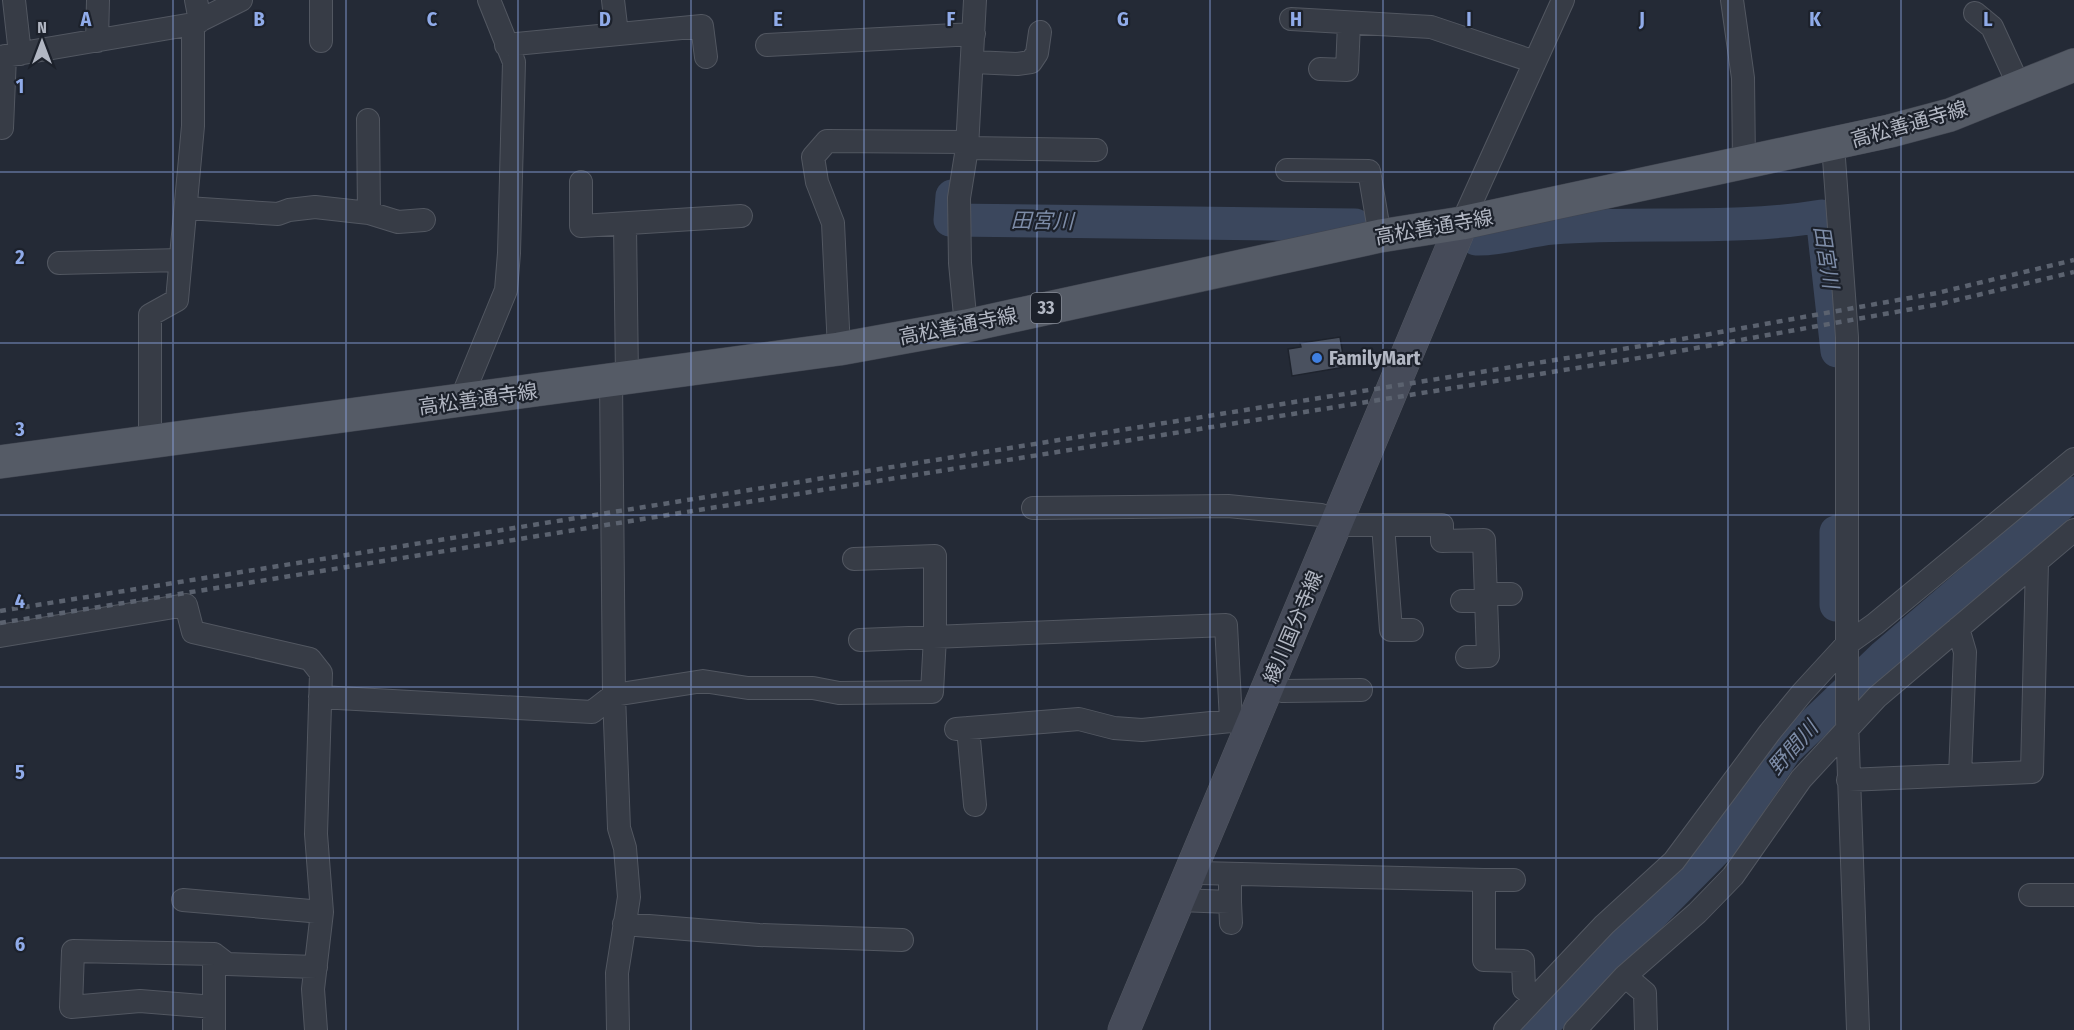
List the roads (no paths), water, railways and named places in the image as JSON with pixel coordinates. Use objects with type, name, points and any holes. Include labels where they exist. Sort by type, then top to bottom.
[{"type":"main road","name":"高松善通寺線","points":[[0,462],[460,402],[839,349],[966,326],[1380,236],[1462,223],[1833,145],[1950,115],[2074,64]]},
{"type":"main road","name":"綾川国分寺線","points":[[1124,1030],[1191,870],[1241,725],[1268,686],[1462,223]]},
{"type":"street","points":[[2,128],[14,0]]},
{"type":"street","points":[[97,41],[98,0]]},
{"type":"street","points":[[8,55],[97,41],[196,15],[241,0]]},
{"type":"street","points":[[321,0],[321,41]]},
{"type":"street","points":[[460,402],[506,290],[515,88],[513,62],[489,0]]},
{"type":"street","points":[[614,0],[618,34]]},
{"type":"street","points":[[966,326],[960,263],[960,221],[962,144],[972,62],[964,35],[975,0]]},
{"type":"street","points":[[1462,223],[1563,0]]},
{"type":"street","points":[[1732,0],[1743,78],[1744,163]]},
{"type":"street","points":[[1975,13],[1992,27],[2020,88]]},
{"type":"street","points":[[150,442],[150,315],[177,300],[194,126],[196,15]]},
{"type":"street","points":[[1291,19],[1349,23],[1431,17],[1535,62]]},
{"type":"street","points":[[1320,69],[1347,70],[1349,23]]},
{"type":"street","points":[[506,45],[702,26],[706,57]]},
{"type":"street","points":[[972,62],[1017,64],[1031,62],[1037,53],[1040,32]]},
{"type":"street","points":[[767,45],[964,35]]},
{"type":"street","points":[[368,120],[369,213]]},
{"type":"street","points":[[839,349],[833,223],[817,182],[813,157],[827,141],[1096,150]]},
{"type":"street","points":[[1833,145],[1847,337],[1847,724],[1858,1030]]},
{"type":"street","points":[[1287,170],[1369,171],[1380,236]]},
{"type":"street","points":[[581,182],[581,226],[741,216]]},
{"type":"street","points":[[187,208],[278,214],[289,201],[315,207],[369,213],[398,222],[424,220]]},
{"type":"street","points":[[618,1030],[617,973],[629,897],[625,848],[619,828],[614,695],[619,378],[625,225]]},
{"type":"street","points":[[59,263],[180,260]]},
{"type":"street","points":[[1505,1030],[1604,925],[1674,861],[1770,732],[1847,649],[2074,459]]},
{"type":"street","points":[[1033,507],[1228,506],[1321,515],[1349,525],[1442,525],[1443,541],[1484,540],[1488,656],[1467,657]]},
{"type":"street","points":[[1383,525],[1391,630],[1412,630]]},
{"type":"street","points":[[1576,1029],[1625,976],[1697,913],[1733,876],[1801,779],[1847,724],[2074,530]]},
{"type":"street","points":[[320,697],[592,712],[614,695],[703,681],[748,688],[813,688],[839,693],[932,692],[936,637],[935,556],[854,559]]},
{"type":"street","points":[[1848,780],[2032,772],[2037,562]]},
{"type":"street","points":[[1462,601],[1511,594]]},
{"type":"street","points":[[0,636],[186,605],[193,632],[310,659],[321,673],[316,834],[322,912],[313,989],[316,1030]]},
{"type":"street","points":[[860,640],[1226,625],[1241,725],[1142,730],[1114,728],[1079,719],[962,729],[975,804]]},
{"type":"street","points":[[1958,628],[1965,652],[1960,775]]},
{"type":"street","points":[[1268,686],[1283,691],[1360,690]]},
{"type":"street","points":[[1191,870],[1230,874],[1514,880]]},
{"type":"street","points":[[1179,900],[1230,913],[1230,874]]},
{"type":"street","points":[[1484,880],[1484,960],[1523,961],[1524,989],[1534,997]]},
{"type":"street","points":[[2030,895],[2074,895]]},
{"type":"street","points":[[183,900],[322,912]]},
{"type":"street","points":[[624,924],[759,935],[902,940]]},
{"type":"street","points":[[214,1007],[140,1001],[71,1007],[73,951],[214,954],[227,964],[316,967]]},
{"type":"street","points":[[214,954],[214,1030]]},
{"type":"street","points":[[1625,976],[1645,993],[1646,1030]]},
{"type":"waterway","name":"田宮川","points":[[952,196],[950,220],[1355,225]]},
{"type":"waterway","name":"田宮川","points":[[1476,239],[1496,238],[1553,228],[1620,225],[1721,225],[1789,221],[1822,216],[1837,351]]},
{"type":"waterway","name":"野間川","points":[[1538,1030],[1721,845],[1786,750],[1884,656],[2074,493]]},
{"type":"waterway","name":"田宮川","points":[[1836,532],[1836,605]]},
{"type":"railway","points":[[0,611],[1654,344],[1937,293],[2074,260]]},
{"type":"railway","points":[[0,623],[1657,355],[1940,304],[2074,272]]},
{"type":"place","name":"FamilyMart","points":[[1317,358]]}]
